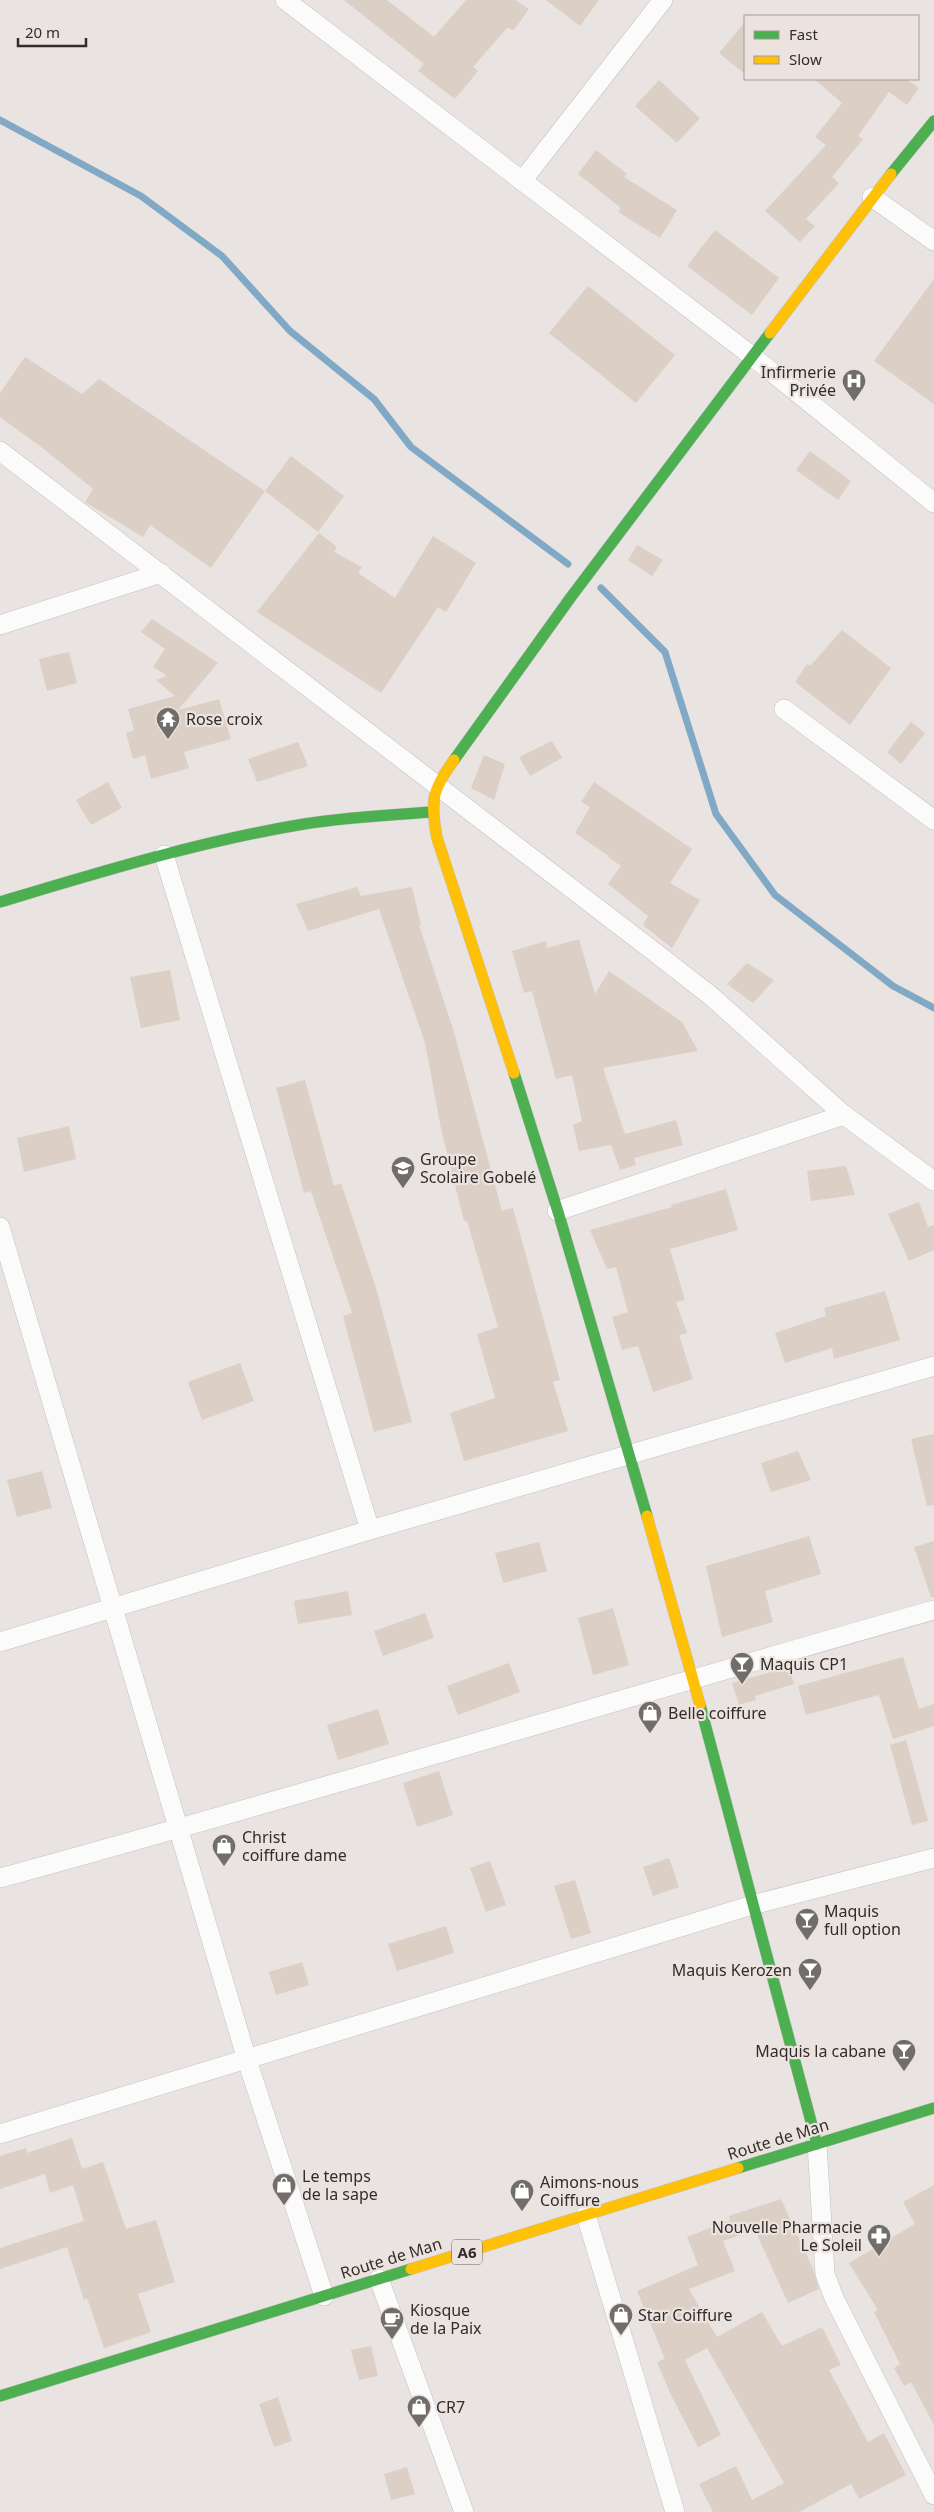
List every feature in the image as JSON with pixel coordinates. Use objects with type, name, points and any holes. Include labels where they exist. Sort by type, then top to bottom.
[{"type":"main road","points":[[817,2144],[756,1904],[630,1455],[558,1211],[437,838],[432,812],[437,784],[571,597],[872,197],[934,121]]},
{"type":"main road","points":[[0,902],[164,855],[289,826],[432,812]]},
{"type":"main road","name":"Route de Man","points":[[0,2396],[934,2108]]},
{"type":"street","points":[[285,0],[752,356],[934,503]]},
{"type":"street","points":[[522,181],[663,0]]},
{"type":"street","points":[[872,197],[934,242]]},
{"type":"street","points":[[0,450],[711,996],[844,1115],[934,1182]]},
{"type":"street","points":[[0,625],[161,573]]},
{"type":"street","points":[[784,708],[934,820]]},
{"type":"street","points":[[164,855],[370,1530]]},
{"type":"street","points":[[558,1211],[844,1115]]},
{"type":"street","points":[[0,1227],[247,2060],[324,2296]]},
{"type":"street","points":[[0,1642],[370,1530],[934,1366]]},
{"type":"street","points":[[0,1878],[179,1829],[694,1678],[934,1610]]},
{"type":"street","points":[[0,2134],[756,1904],[934,1858]]},
{"type":"street","points":[[817,2144],[825,2274],[834,2298],[926,2462],[934,2495]]},
{"type":"street","points":[[586,2215],[675,2512]]},
{"type":"street","points":[[379,2279],[464,2512]]},
{"type":"building","points":[[344,0],[387,0],[434,37],[466,0],[515,0],[529,9],[514,30],[507,28],[473,67],[478,71],[455,99],[418,71],[424,64]]},
{"type":"building","points":[[546,0],[599,0],[580,26]]},
{"type":"building","points":[[744,23],[744,73],[719,53]]},
{"type":"building","points":[[659,80],[700,118],[677,143],[635,106]]},
{"type":"building","points":[[815,80],[907,80],[919,88],[907,105],[889,92],[858,136],[863,139],[832,177],[839,183],[806,219],[815,226],[800,242],[765,211],[826,145],[815,137],[842,103]]},
{"type":"building","points":[[596,150],[627,174],[624,177],[677,210],[660,238],[618,212],[621,208],[578,174]]},
{"type":"building","points":[[715,230],[779,278],[752,315],[687,266]]},
{"type":"building","points":[[934,279],[934,404],[874,361]]},
{"type":"building","points":[[588,286],[675,355],[636,403],[549,333]]},
{"type":"building","points":[[25,357],[82,394],[99,379],[265,491],[211,568],[150,525],[143,537],[85,502],[93,489],[44,449],[0,417],[0,393]]},
{"type":"building","points":[[810,451],[851,481],[838,500],[796,470]]},
{"type":"building","points":[[291,456],[344,496],[318,532],[265,491]]},
{"type":"building","points":[[319,533],[337,547],[334,552],[362,567],[358,573],[395,598],[433,536],[476,563],[446,612],[438,607],[381,693],[257,612]]},
{"type":"building","points":[[637,545],[663,560],[652,576],[628,560]]},
{"type":"building","points":[[152,619],[218,663],[178,710],[219,699],[231,739],[184,752],[189,768],[151,779],[145,755],[133,759],[126,733],[134,730],[128,709],[175,696],[156,680],[167,676],[153,667],[165,649],[141,632]]},
{"type":"building","points":[[842,630],[891,668],[850,725],[795,682],[807,664],[810,666]]},
{"type":"building","points":[[69,652],[77,683],[47,691],[39,659]]},
{"type":"building","points":[[911,722],[925,733],[901,764],[887,752]]},
{"type":"building","points":[[552,741],[562,758],[530,776],[519,757]]},
{"type":"building","points":[[298,742],[308,766],[257,782],[248,759]]},
{"type":"building","points":[[484,755],[505,764],[494,800],[471,788]]},
{"type":"building","points":[[108,782],[122,808],[91,825],[76,800]]},
{"type":"building","points":[[594,782],[692,849],[670,883],[700,900],[672,948],[643,925],[648,916],[608,884],[621,866],[575,833],[590,807],[581,802]]},
{"type":"building","points":[[357,887],[361,896],[412,887],[421,925],[419,925],[454,1032],[502,1211],[513,1208],[560,1380],[553,1382],[568,1431],[464,1461],[450,1413],[495,1398],[477,1334],[498,1327],[467,1221],[464,1221],[441,1129],[425,1043],[379,909],[308,931],[296,904]]},
{"type":"building","points":[[579,939],[595,994],[609,971],[682,1022],[698,1051],[603,1068],[625,1134],[676,1120],[683,1145],[634,1158],[636,1165],[620,1170],[611,1145],[579,1151],[573,1125],[582,1121],[572,1075],[556,1079],[532,991],[524,993],[512,951],[546,941],[547,948]]},
{"type":"building","points":[[747,963],[774,980],[753,1003],[727,984]]},
{"type":"building","points":[[170,970],[180,1020],[141,1028],[130,977]]},
{"type":"building","points":[[305,1080],[334,1186],[341,1183],[376,1288],[412,1422],[374,1432],[343,1316],[352,1313],[311,1191],[304,1193],[276,1088]]},
{"type":"building","points":[[69,1126],[76,1159],[24,1172],[17,1138]]},
{"type":"building","points":[[846,1166],[855,1195],[811,1201],[807,1171]]},
{"type":"building","points":[[726,1189],[738,1230],[670,1249],[685,1300],[676,1302],[687,1333],[679,1335],[693,1379],[653,1392],[638,1346],[622,1350],[612,1317],[628,1312],[616,1267],[607,1269],[590,1230],[672,1207],[671,1205]]},
{"type":"building","points":[[919,1202],[928,1227],[934,1225],[934,1250],[909,1261],[888,1214]]},
{"type":"building","points":[[885,1291],[900,1340],[834,1359],[832,1348],[785,1363],[775,1333],[826,1316],[824,1308]]},
{"type":"building","points":[[240,1363],[254,1401],[202,1420],[188,1382]]},
{"type":"building","points":[[934,1434],[934,1505],[927,1506],[911,1439]]},
{"type":"building","points":[[798,1451],[811,1480],[771,1492],[761,1463]]},
{"type":"building","points":[[42,1471],[52,1508],[17,1517],[7,1480]]},
{"type":"building","points":[[809,1536],[821,1574],[765,1591],[773,1622],[722,1637],[706,1566]]},
{"type":"building","points":[[934,1541],[934,1597],[931,1597],[914,1547]]},
{"type":"building","points":[[539,1542],[547,1571],[503,1583],[495,1553]]},
{"type":"building","points":[[348,1591],[352,1615],[298,1624],[294,1601]]},
{"type":"building","points":[[613,1608],[629,1665],[593,1675],[578,1618]]},
{"type":"building","points":[[425,1613],[434,1638],[383,1656],[374,1631]]},
{"type":"building","points":[[903,1657],[919,1709],[934,1704],[934,1726],[893,1739],[879,1695],[806,1715],[798,1686]]},
{"type":"building","points":[[509,1663],[520,1692],[458,1715],[447,1686]]},
{"type":"building","points":[[789,1667],[794,1684],[755,1696],[756,1700],[739,1705],[732,1683]]},
{"type":"building","points":[[378,1709],[389,1744],[338,1760],[327,1725]]},
{"type":"building","points":[[906,1740],[928,1821],[912,1825],[890,1745]]},
{"type":"building","points":[[439,1771],[453,1815],[417,1827],[403,1783]]},
{"type":"building","points":[[669,1858],[679,1887],[653,1896],[643,1867]]},
{"type":"building","points":[[490,1861],[506,1905],[486,1912],[470,1868]]},
{"type":"building","points":[[575,1880],[591,1933],[571,1939],[554,1886]]},
{"type":"building","points":[[446,1926],[454,1953],[397,1971],[388,1944]]},
{"type":"building","points":[[302,1962],[309,1985],[276,1995],[269,1972]]},
{"type":"building","points":[[72,2138],[82,2169],[103,2162],[126,2229],[156,2220],[175,2282],[138,2294],[151,2332],[104,2348],[87,2298],[84,2300],[67,2247],[0,2269],[0,2248],[84,2221],[73,2185],[50,2193],[45,2174],[0,2189],[0,2156],[26,2148],[27,2153]]},
{"type":"building","points":[[934,2185],[934,2425],[911,2382],[904,2386],[894,2368],[900,2364],[874,2312],[878,2310],[849,2263],[915,2224],[903,2202]]},
{"type":"building","points":[[781,2199],[813,2269],[819,2289],[788,2303],[755,2230],[723,2241],[735,2271],[689,2289],[717,2337],[762,2312],[782,2346],[822,2327],[841,2365],[829,2370],[868,2442],[884,2433],[906,2475],[859,2499],[851,2484],[799,2512],[713,2512],[699,2484],[736,2466],[752,2500],[784,2483],[707,2348],[685,2360],[721,2435],[698,2447],[670,2393],[657,2362],[665,2359],[637,2291],[698,2265],[687,2237],[730,2220],[729,2216]]},
{"type":"building","points":[[371,2346],[378,2376],[359,2380],[351,2350]]},
{"type":"building","points":[[278,2397],[292,2441],[274,2447],[259,2404]]},
{"type":"building","points":[[407,2467],[415,2494],[391,2500],[384,2474]]},
{"type":"waterway","points":[[0,120],[141,196],[222,256],[290,331],[374,399],[411,447],[568,564]]},
{"type":"waterway","points":[[601,588],[665,652],[716,814],[775,895],[893,986],[934,1008]]},
{"type":"traffic: fast","points":[[891,174],[934,121]]},
{"type":"traffic: fast","points":[[454,760],[571,597],[770,333]]},
{"type":"traffic: fast","points":[[0,902],[151,858],[265,831],[368,816],[432,812]]},
{"type":"traffic: fast","points":[[514,1073],[559,1215],[647,1516]]},
{"type":"traffic: fast","points":[[700,1705],[817,2144]]},
{"type":"traffic: fast","points":[[738,2168],[934,2108]]},
{"type":"traffic: fast","points":[[0,2396],[411,2269]]},
{"type":"traffic: slow","points":[[770,333],[891,174]]},
{"type":"traffic: slow","points":[[454,760],[441,780],[435,796],[434,814],[437,838],[514,1073]]},
{"type":"traffic: slow","points":[[647,1516],[700,1705]]},
{"type":"traffic: slow","points":[[411,2269],[738,2168]]},
{"type":"place","name":"Infirmerie Privée","points":[[854,402]]},
{"type":"place","name":"Rose croix","points":[[168,740]]},
{"type":"place","name":"Groupe Scolaire Gobelé","points":[[403,1189]]},
{"type":"place","name":"Maquis CP1","points":[[742,1685]]},
{"type":"place","name":"Belle coiffure","points":[[650,1734]]},
{"type":"place","name":"Christ coiffure dame","points":[[224,1867]]},
{"type":"place","name":"Maquis full option","points":[[807,1941]]},
{"type":"place","name":"Maquis Kerozen","points":[[810,1991]]},
{"type":"place","name":"Maquis la cabane","points":[[904,2072]]},
{"type":"place","name":"Le temps de la sape","points":[[284,2206]]},
{"type":"place","name":"Aimons-nous Coiffure","points":[[522,2212]]},
{"type":"place","name":"Nouvelle Pharmacie Le Soleil","points":[[879,2257]]},
{"type":"place","name":"Star Coiffure","points":[[621,2336]]},
{"type":"place","name":"Kiosque de la Paix","points":[[392,2340]]},
{"type":"place","name":"CR7","points":[[419,2428]]}]
